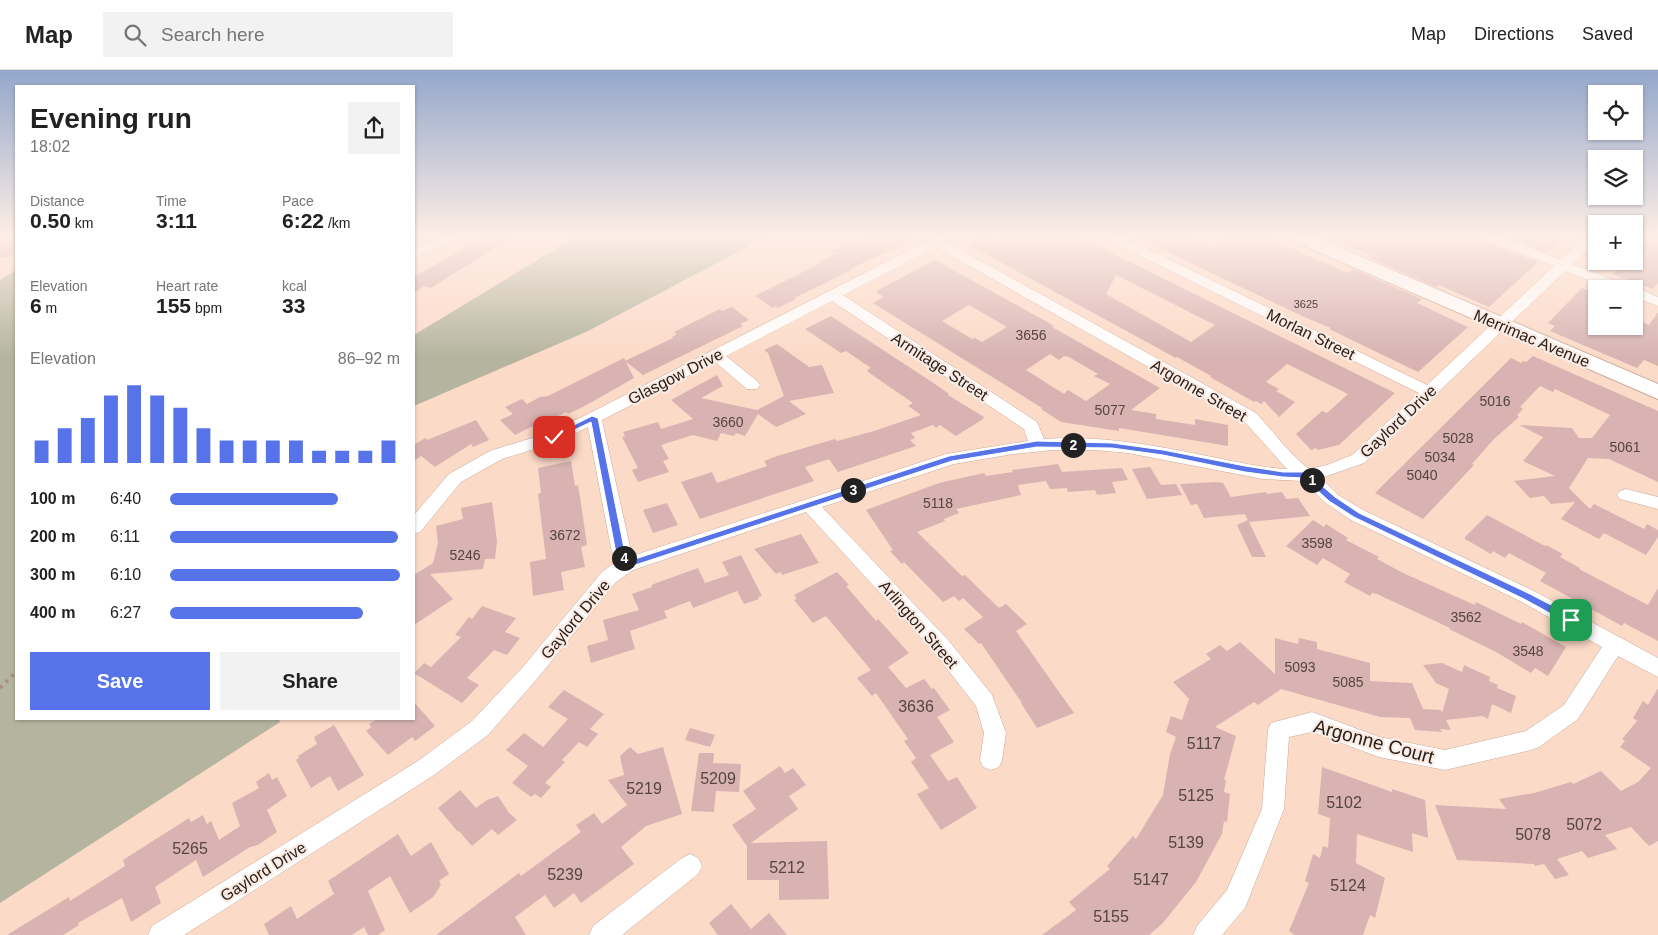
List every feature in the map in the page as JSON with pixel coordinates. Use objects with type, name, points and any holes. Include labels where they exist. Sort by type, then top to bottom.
[{"type":"street","name":"Glasgow Drive","points":[[415,526],[455,478],[496,455],[554,437],[594,418],[871,276]]},
{"type":"street","name":"Argonne Street","points":[[1006,276],[1250,418],[1269,437],[1287,462],[1306,475],[1332,499],[1356,515],[1527,596],[1658,668]]},
{"type":"street","name":"Morlan Street","points":[[1194,276],[1430,392]]},
{"type":"street","name":"Merrimac Avenue","points":[[1391,276],[1658,392]]},
{"type":"street","name":"Gaylord Drive","points":[[176,931],[426,768],[480,728],[529,674],[609,577],[626,565],[952,458],[1037,444],[1112,445],[1163,452],[1283,475],[1306,475],[1333,469],[1358,459],[1552,276]]},
{"type":"street","name":"Armitage Street","points":[[834,296],[1032,426],[1037,444]]},
{"type":"street","points":[[1643,296],[1658,302]]},
{"type":"street","points":[[716,355],[752,385]]},
{"type":"street","points":[[594,418],[620,548],[626,565]]},
{"type":"street","points":[[1626,495],[1658,503]]},
{"type":"street","name":"Arlington Street","points":[[809,504],[942,647],[985,702],[995,733],[991,760]]},
{"type":"street","name":"Argonne Court","points":[[1206,935],[1236,899],[1272,809],[1279,730],[1312,722],[1379,747],[1445,760],[1531,740],[1571,712],[1615,644]]},
{"type":"street","points":[[602,935],[690,866]]},
{"type":"path","points":[[0,688],[15,673]]},
{"type":"green space","points":[[6,276],[15,276],[15,720],[279,720],[280,722],[0,903],[0,280]]},
{"type":"green space","points":[[511,276],[692,276],[588,331],[415,406],[415,334]]},
{"type":"building","points":[[415,276],[449,276],[430,288],[424,286],[415,292]]},
{"type":"building","points":[[794,276],[839,276],[778,308],[776,306],[773,308],[755,296]]},
{"type":"building","points":[[904,276],[965,276],[1160,388],[1131,410],[1156,414],[1156,419],[1195,425],[1195,419],[1228,425],[1228,446],[1119,428],[1119,431],[1061,422],[1042,408],[873,303],[884,297],[876,292]],"holes":[[[969,305],[1007,327],[982,342],[975,338],[972,339],[942,321]],[[1050,354],[1059,360],[1064,356],[1069,357],[1098,374],[1094,376],[1110,384],[1086,401],[1068,390],[1064,394],[1026,370]]]},
{"type":"building","points":[[1026,276],[1115,276],[1106,294],[1191,342],[1215,325],[1119,276],[1159,276],[1395,393],[1339,445],[1311,450],[1296,434],[1322,411],[1327,413],[1348,394],[1287,364],[1266,382],[1279,389],[1276,391],[1295,402],[1279,417],[1264,401],[1261,404],[1256,401],[1254,402],[1211,376]]},
{"type":"building","points":[[1219,276],[1370,276],[1422,299],[1417,303],[1468,327],[1418,372],[1329,329],[1331,328]]},
{"type":"building","points":[[1412,276],[1522,276],[1489,307],[1439,285],[1436,287]]},
{"type":"building","points":[[1618,276],[1658,276],[1658,283],[1653,289],[1643,285],[1643,280],[1628,280]]},
{"type":"building","points":[[1582,288],[1588,290],[1588,335],[1643,335],[1643,323],[1649,325],[1658,312],[1658,366],[1644,360],[1637,368],[1550,331],[1555,326],[1548,323]]},
{"type":"building","points":[[732,307],[749,320],[740,324],[743,326],[643,375],[625,361],[673,338],[677,334],[674,332],[720,309],[722,311]]},
{"type":"building","points":[[831,316],[984,417],[983,419],[956,436],[940,425],[936,428],[933,425],[911,433],[915,438],[910,440],[916,446],[838,472],[829,459],[805,467],[814,481],[700,519],[681,482],[712,472],[717,483],[767,466],[764,461],[777,456],[835,439],[837,441],[874,431],[921,415],[908,406],[913,403],[868,372],[867,370],[871,368],[846,351],[841,353],[805,329]]},
{"type":"building","points":[[777,344],[809,367],[822,365],[834,393],[789,401],[806,414],[776,427],[758,414],[745,436],[736,433],[734,436],[721,433],[717,441],[693,435],[661,445],[669,459],[663,461],[669,472],[638,482],[632,470],[638,468],[622,437],[625,436],[623,432],[658,422],[661,429],[693,419],[671,400],[717,375],[723,386],[701,398],[757,410],[784,396],[768,353],[764,350]]},
{"type":"building","points":[[1533,356],[1658,411],[1658,482],[1609,459],[1588,458],[1569,488],[1590,509],[1594,504],[1644,529],[1647,524],[1658,530],[1658,537],[1646,555],[1604,533],[1599,539],[1561,519],[1575,502],[1551,504],[1544,496],[1530,498],[1514,481],[1555,476],[1523,461],[1543,437],[1519,425],[1572,428],[1579,438],[1592,438],[1610,415],[1555,389],[1553,392],[1540,386],[1520,407],[1523,409],[1517,415],[1519,417],[1494,439],[1472,464],[1474,465],[1423,519],[1375,493],[1511,358],[1521,363],[1523,361],[1526,362]]},
{"type":"building","points":[[624,358],[634,378],[583,407],[568,414],[566,412],[550,420],[549,418],[515,435],[500,420],[513,414],[505,407],[522,399],[527,404],[540,397],[548,396]]},
{"type":"building","points":[[476,420],[489,440],[473,447],[471,444],[435,467],[421,456],[415,460],[415,444],[425,438],[427,440]]},
{"type":"building","points":[[571,461],[575,486],[578,485],[587,545],[581,547],[585,567],[561,572],[564,590],[533,596],[530,562],[546,559],[538,494],[541,493],[538,468]]},
{"type":"building","points":[[1058,464],[1062,472],[1122,468],[1128,480],[1112,482],[1116,493],[1097,495],[1095,490],[1068,492],[1067,488],[1050,489],[1046,481],[1018,485],[1021,495],[956,509],[959,513],[944,519],[945,521],[917,532],[962,576],[965,575],[999,608],[1006,604],[1027,624],[1016,631],[1074,713],[1037,728],[981,643],[979,644],[964,629],[983,617],[963,598],[959,601],[954,596],[943,602],[904,562],[902,564],[890,551],[893,550],[866,510],[939,483],[984,473],[986,476],[1013,472],[1012,470]]},
{"type":"building","points":[[1150,467],[1161,485],[1176,484],[1182,495],[1147,499],[1132,469]]},
{"type":"building","points":[[1223,483],[1231,497],[1266,492],[1267,494],[1282,492],[1286,499],[1298,498],[1310,516],[1249,522],[1245,514],[1204,518],[1197,504],[1191,505],[1180,484]]},
{"type":"building","points":[[492,502],[497,541],[495,559],[485,559],[483,569],[430,574],[453,599],[415,624],[415,574],[433,563],[438,543],[436,526],[463,519],[461,508]]},
{"type":"building","points":[[667,503],[678,525],[653,533],[643,510]]},
{"type":"building","points":[[1487,515],[1563,554],[1560,557],[1579,569],[1648,605],[1658,588],[1658,641],[1624,623],[1622,626],[1540,581],[1546,573],[1509,553],[1505,558],[1493,551],[1491,554],[1465,539]]},
{"type":"building","points":[[1248,520],[1266,557],[1252,557],[1237,525]]},
{"type":"building","points":[[1313,520],[1324,527],[1326,524],[1348,538],[1346,540],[1379,557],[1377,559],[1403,573],[1475,605],[1476,602],[1521,624],[1522,622],[1566,647],[1548,676],[1535,668],[1531,673],[1450,628],[1377,594],[1372,593],[1370,596],[1344,582],[1350,574],[1323,558],[1317,565],[1286,546]]},
{"type":"building","points":[[801,534],[819,563],[782,575],[781,572],[776,574],[754,549]]},
{"type":"building","points":[[741,555],[762,596],[758,597],[759,599],[744,604],[737,591],[693,608],[690,601],[664,611],[667,618],[630,631],[635,649],[591,663],[587,646],[608,640],[603,620],[639,610],[632,594],[698,568],[705,583],[729,575],[722,562]]},
{"type":"building","points":[[837,572],[849,585],[846,586],[876,621],[878,619],[909,653],[888,667],[906,688],[924,679],[932,689],[934,688],[950,710],[937,717],[954,742],[930,755],[948,781],[957,777],[977,808],[941,830],[917,794],[929,788],[911,762],[916,758],[904,741],[908,739],[876,693],[872,696],[857,678],[871,670],[826,616],[813,623],[794,600],[797,599],[794,595]]},
{"type":"building","points":[[482,606],[516,618],[505,632],[520,638],[507,655],[494,650],[467,678],[479,685],[462,703],[415,672],[424,663],[431,667],[461,637],[455,635],[469,617],[472,619]]},
{"type":"building","points":[[1275,638],[1298,644],[1299,638],[1317,642],[1317,649],[1370,663],[1370,681],[1412,683],[1423,709],[1441,710],[1442,713],[1449,689],[1436,683],[1423,665],[1442,663],[1462,672],[1464,665],[1490,677],[1489,681],[1498,685],[1497,688],[1516,696],[1511,713],[1492,704],[1488,719],[1482,716],[1446,720],[1451,730],[1440,729],[1442,732],[1415,730],[1410,718],[1380,717],[1281,689],[1258,705],[1254,702],[1215,727],[1236,736],[1224,780],[1226,780],[1224,792],[1230,794],[1227,822],[1224,821],[1222,834],[1196,882],[1162,924],[1149,935],[1042,935],[1076,910],[1069,902],[1110,869],[1107,866],[1133,836],[1136,839],[1163,795],[1170,754],[1176,737],[1166,732],[1171,716],[1182,720],[1189,699],[1173,682],[1211,659],[1206,654],[1220,645],[1227,651],[1240,642],[1275,674]]},
{"type":"building","points":[[1658,688],[1658,841],[1649,846],[1631,827],[1605,835],[1617,849],[1588,858],[1582,851],[1557,859],[1569,875],[1555,879],[1544,864],[1535,866],[1534,864],[1457,860],[1435,805],[1506,809],[1499,799],[1534,793],[1571,782],[1573,784],[1601,771],[1621,791],[1638,782],[1651,768],[1620,747],[1625,741],[1622,739],[1637,721],[1633,718],[1643,701],[1648,705]]},
{"type":"building","points":[[564,690],[604,714],[590,729],[598,734],[587,747],[579,742],[562,760],[565,762],[545,783],[551,787],[541,798],[535,794],[531,797],[512,783],[528,766],[506,750],[524,733],[543,747],[568,719],[548,707]]},
{"type":"building","points":[[415,703],[435,726],[415,741],[412,737],[388,755],[366,731],[371,727],[369,724],[375,720],[415,720]]},
{"type":"building","points":[[334,725],[364,775],[338,791],[330,776],[311,788],[296,760],[299,758],[298,756],[317,744],[314,737]]},
{"type":"building","points":[[690,728],[715,735],[710,747],[685,740]]},
{"type":"building","points":[[630,747],[638,754],[663,747],[682,814],[646,826],[621,847],[634,864],[581,903],[574,893],[554,908],[545,895],[515,917],[526,935],[436,935],[519,873],[521,876],[581,832],[576,825],[594,813],[602,824],[627,805],[608,780],[624,775],[620,756]]},
{"type":"building","points":[[699,753],[714,753],[713,763],[741,764],[739,792],[716,791],[714,812],[691,811]]},
{"type":"building","points":[[780,766],[785,773],[793,768],[806,785],[789,796],[798,809],[751,843],[827,841],[829,899],[779,900],[779,880],[747,880],[747,846],[732,825],[756,809],[743,791]]},
{"type":"building","points":[[1322,767],[1392,792],[1392,789],[1425,800],[1428,838],[1412,833],[1413,852],[1357,834],[1356,863],[1385,878],[1375,918],[1370,915],[1363,935],[1295,935],[1289,931],[1309,883],[1305,881],[1313,854],[1320,858],[1323,846],[1328,848],[1330,818],[1318,814]]},
{"type":"building","points":[[269,773],[272,780],[277,777],[287,796],[267,810],[277,832],[258,845],[250,847],[203,877],[196,860],[155,887],[161,903],[131,922],[122,898],[78,923],[79,925],[63,935],[7,935],[69,897],[70,901],[125,866],[123,860],[189,818],[191,822],[203,815],[207,824],[211,821],[219,840],[240,826],[232,803],[259,788],[256,782]]},
{"type":"building","points":[[460,790],[476,808],[487,800],[498,796],[509,813],[517,820],[498,835],[492,829],[472,846],[438,808]]},
{"type":"building","points":[[398,834],[411,856],[431,842],[449,874],[439,881],[441,885],[433,897],[410,913],[390,876],[368,891],[385,930],[378,935],[368,935],[364,927],[352,935],[269,935],[264,924],[291,906],[297,919],[334,894],[328,881]]},
{"type":"building","points":[[731,904],[751,929],[769,913],[787,935],[718,935],[709,923]]},
{"type":"route","points":[[554,437],[594,418],[620,548],[626,565],[952,458],[1037,444],[1112,445],[1163,452],[1283,475],[1306,475],[1332,499],[1356,515],[1527,596],[1571,620]]}]
